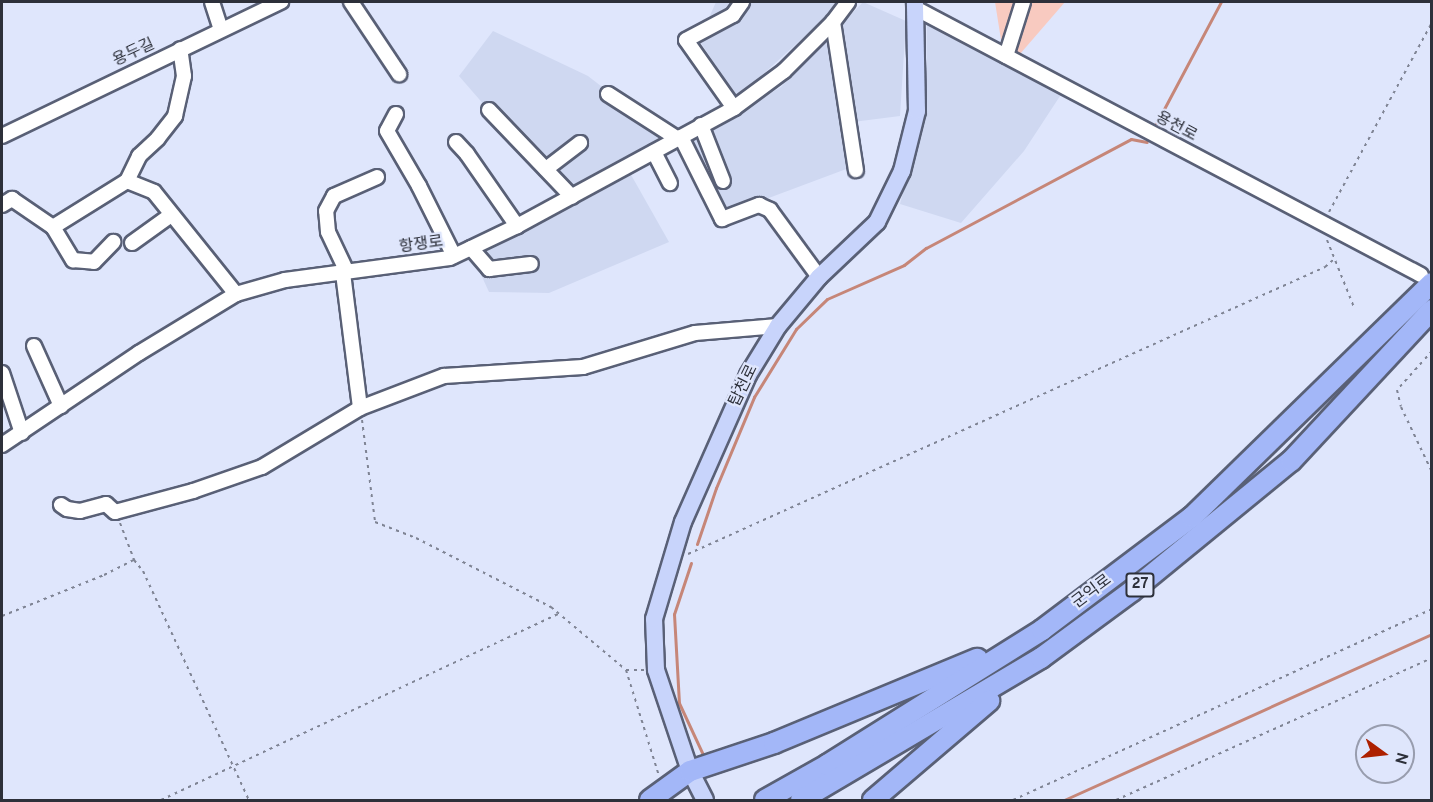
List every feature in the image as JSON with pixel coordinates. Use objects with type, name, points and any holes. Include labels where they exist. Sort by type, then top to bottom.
[{"type":"highway","name":"군익로","points":[[765,801],[827,765],[1042,630],[1192,516],[1426,279]]},
{"type":"highway","name":"군익로","points":[[801,801],[1041,658],[1132,591],[1291,461],[1431,310]]},
{"type":"highway","points":[[650,801],[690,771],[774,743],[898,693],[1042,630]]},
{"type":"highway","points":[[873,801],[1041,658]]},
{"type":"main road","name":"탑천로","points":[[705,801],[690,771],[656,670],[654,620],[683,522],[748,375],[778,326],[819,277],[877,222],[902,171],[916,111],[915,5]]},
{"type":"street","points":[[212,2],[221,30]]},
{"type":"street","name":"용두길","points":[[2,136],[281,2]]},
{"type":"street","points":[[351,2],[399,74]]},
{"type":"street","points":[[734,108],[686,40],[733,15],[742,2]]},
{"type":"street","name":"항쟁로","points":[[2,445],[138,353],[236,294],[285,280],[454,256],[517,226],[734,108],[784,70],[833,22],[848,2]]},
{"type":"street","points":[[1006,56],[1023,2]]},
{"type":"street","name":"용천로","points":[[915,5],[1006,56],[1426,279]]},
{"type":"street","points":[[833,22],[855,170]]},
{"type":"street","points":[[53,227],[127,181],[139,156],[158,138],[175,116],[184,76],[180,50]]},
{"type":"street","points":[[608,94],[680,138],[722,219],[759,205],[770,210],[819,277]]},
{"type":"street","points":[[489,110],[572,197]]},
{"type":"street","points":[[396,114],[387,131],[419,186],[454,256]]},
{"type":"street","points":[[701,126],[723,181]]},
{"type":"street","points":[[456,142],[467,154],[517,226]]},
{"type":"street","points":[[546,169],[580,142]]},
{"type":"street","points":[[654,152],[670,183]]},
{"type":"street","points":[[360,408],[345,272],[328,232],[326,211],[334,196],[377,177]]},
{"type":"street","points":[[127,181],[154,192],[236,294]]},
{"type":"street","points":[[2,205],[12,199],[53,227],[73,260],[93,262],[113,242]]},
{"type":"street","points":[[132,243],[171,214]]},
{"type":"street","points":[[471,248],[489,269],[531,264]]},
{"type":"street","points":[[61,505],[67,509],[80,511],[106,504],[115,512],[193,491],[262,467],[360,408],[444,376],[582,367],[695,333],[778,326]]},
{"type":"street","points":[[34,346],[61,406]]},
{"type":"street","points":[[2,373],[22,433]]},
{"type":"path","points":[[1354,307],[1333,260],[1323,223],[1431,22]]},
{"type":"path","points":[[673,555],[693,554],[1325,267],[1333,260]]},
{"type":"path","points":[[1431,351],[1397,390],[1401,407],[1431,472]]},
{"type":"path","points":[[360,408],[375,522],[416,538],[561,613],[626,670],[660,780]]},
{"type":"path","points":[[115,512],[134,560],[143,571],[249,801]]},
{"type":"path","points":[[2,616],[104,576],[134,560]]},
{"type":"path","points":[[1012,801],[1431,609]]},
{"type":"path","points":[[161,801],[561,613]]},
{"type":"path","points":[[1116,801],[1431,658]]},
{"type":"path","points":[[626,670],[656,670]]},
{"type":"shaded area","points":[[716,2],[842,2],[737,98],[699,40]]},
{"type":"shaded area","points":[[863,2],[906,21],[900,116],[845,123],[849,168],[723,215],[687,141],[781,87]]},
{"type":"shaded area","points":[[995,2],[1065,2],[1020,54],[1002,46]]},
{"type":"shaded area","points":[[927,24],[1062,93],[1024,151],[961,223],[900,204],[926,104]]},
{"type":"shaded area","points":[[493,31],[588,76],[668,138],[563,196],[459,76]]},
{"type":"shaded area","points":[[630,173],[669,242],[549,293],[489,292],[472,255]]},
{"type":"waterway","points":[[1156,124],[1221,2]]},
{"type":"waterway","points":[[697,544],[716,488],[754,397],[796,329],[827,299],[904,265],[926,248],[1131,139],[1147,142]]},
{"type":"waterway","points":[[691,563],[674,614],[679,703],[705,759]]},
{"type":"waterway","points":[[1064,800],[1432,634]]}]
